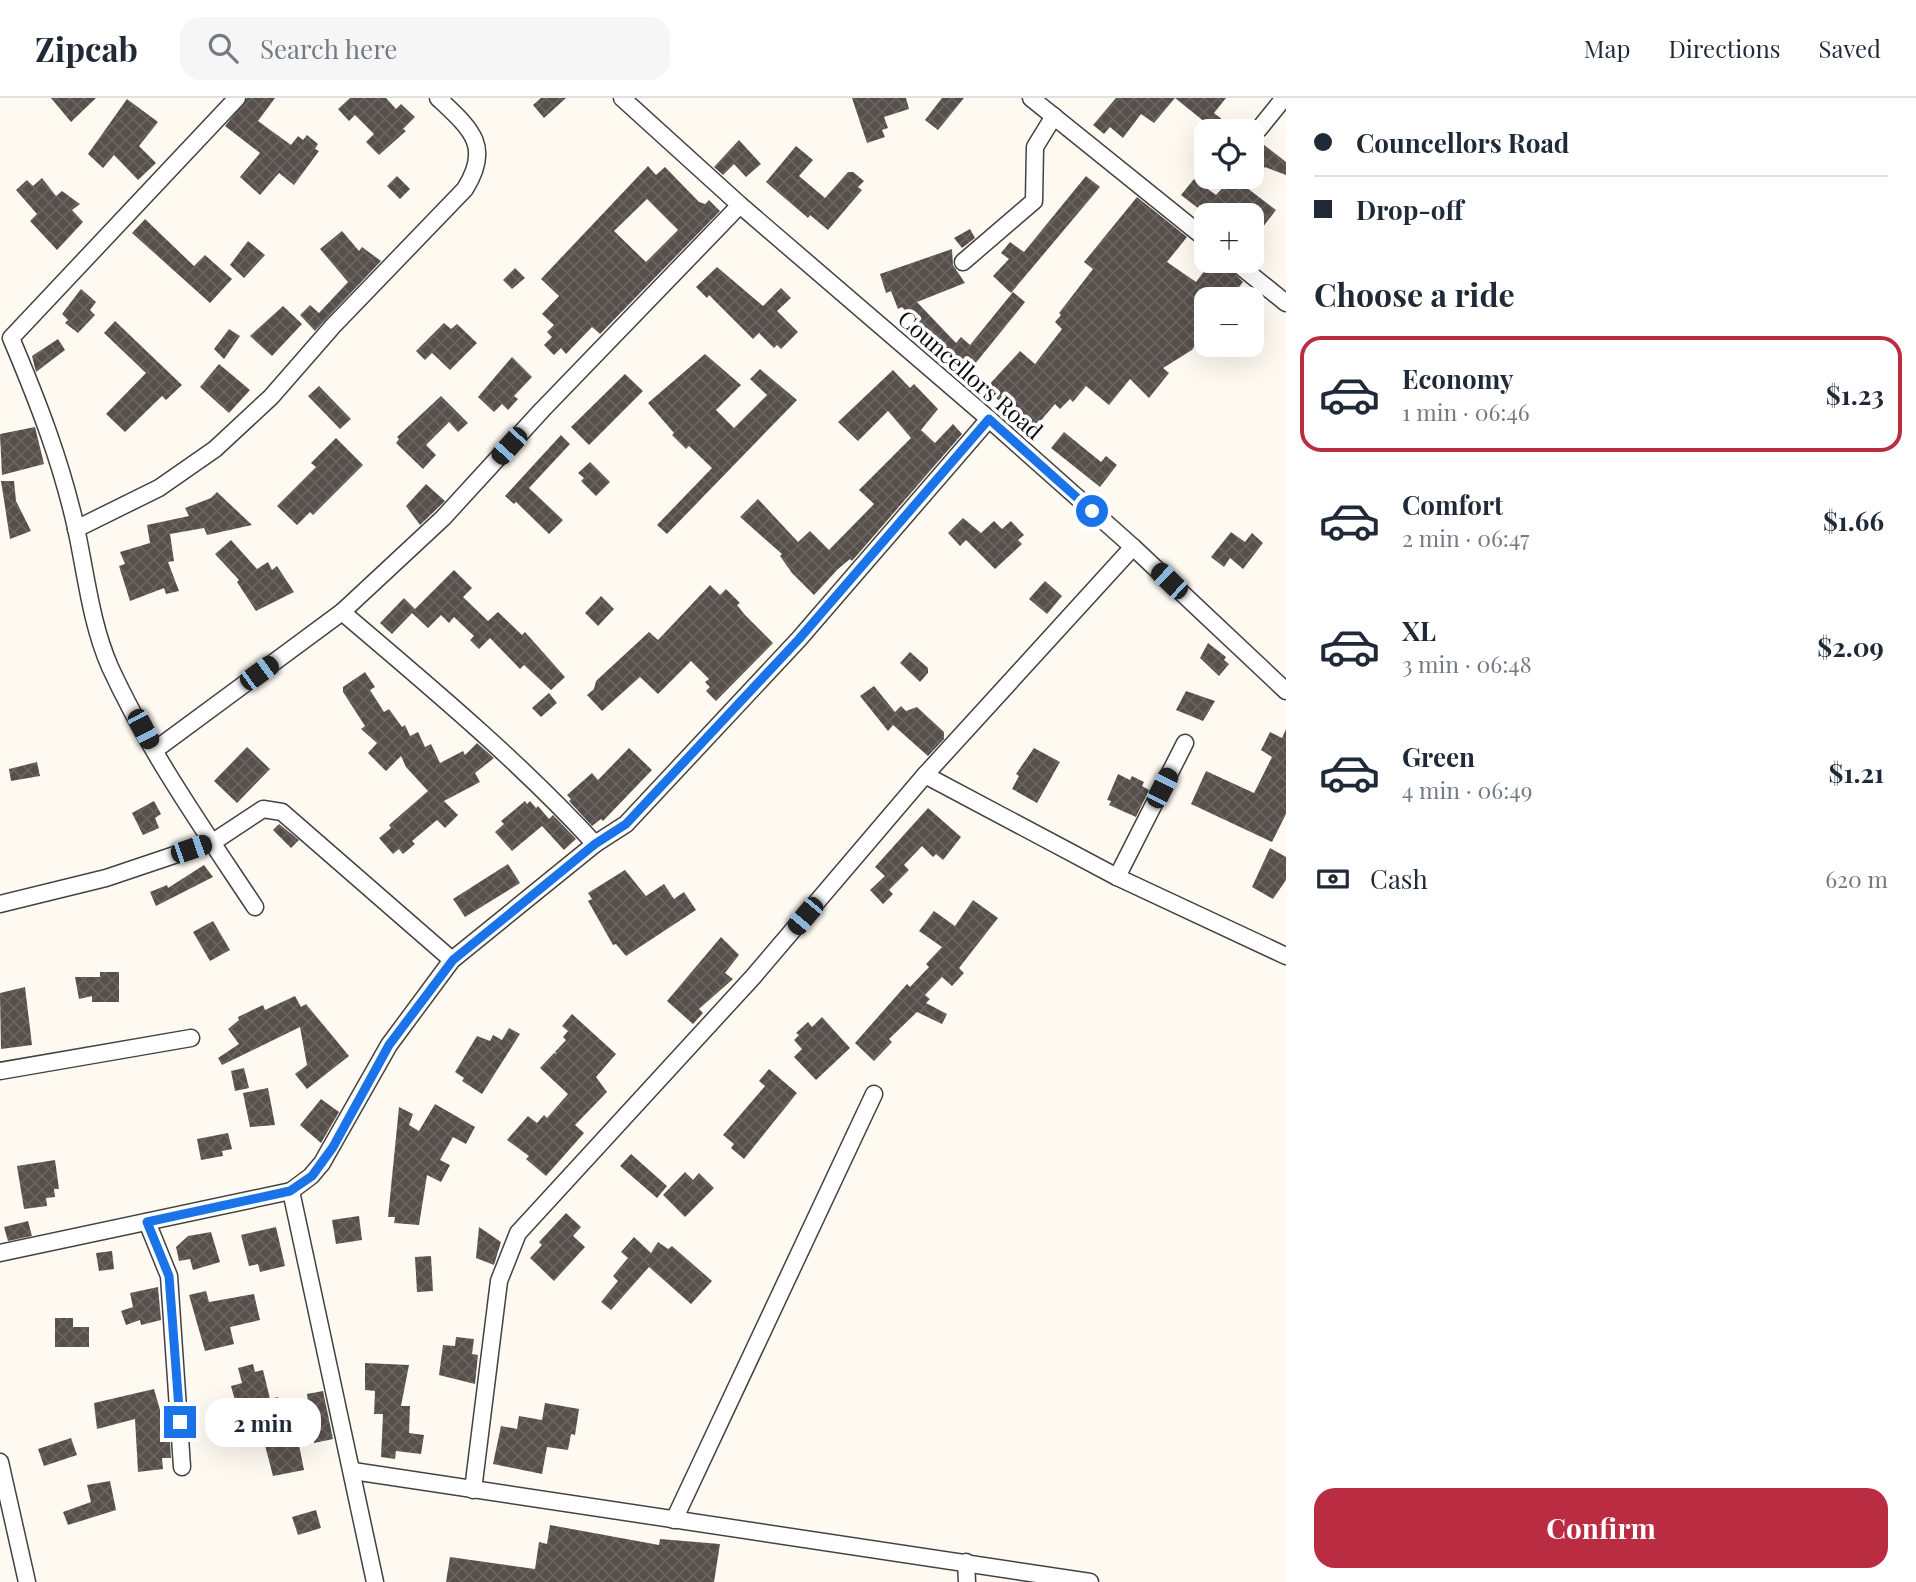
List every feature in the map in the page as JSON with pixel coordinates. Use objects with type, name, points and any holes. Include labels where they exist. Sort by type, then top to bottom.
[{"type":"street","points":[[237,98],[5,335],[52,436],[76,529],[86,585],[110,665],[155,750],[255,907]]},
{"type":"street","points":[[76,529],[159,488],[215,449],[271,397],[333,326],[465,190],[478,168],[479,154],[473,137],[438,98]]},
{"type":"street","name":"Councellors Road","points":[[622,98],[740,205],[1133,547],[1286,691]]},
{"type":"street","points":[[1264,123],[1284,98]]},
{"type":"street","points":[[1034,99],[1194,229]]},
{"type":"street","points":[[963,262],[1034,201],[1035,146],[1054,116]]},
{"type":"street","points":[[155,750],[342,612],[443,518],[542,410],[740,205]]},
{"type":"street","points":[[1249,273],[1286,303]]},
{"type":"street","points":[[0,1253],[290,1191],[312,1176],[389,1045],[453,960],[595,844],[626,824],[799,639],[989,419]]},
{"type":"street","points":[[473,1490],[499,1281],[519,1233],[753,977],[925,775],[1133,547]]},
{"type":"street","points":[[342,612],[431,688],[559,805],[595,844]]},
{"type":"street","points":[[1117,877],[1185,743]]},
{"type":"street","points":[[925,775],[1117,877],[1286,956]]},
{"type":"street","points":[[0,904],[106,878],[212,842],[263,809],[282,812],[453,960]]},
{"type":"street","points":[[0,1071],[191,1038]]},
{"type":"street","points":[[674,1520],[874,1094]]},
{"type":"street","points":[[290,1191],[375,1582]]},
{"type":"street","points":[[147,1222],[169,1276],[182,1467]]},
{"type":"street","points":[[0,1462],[27,1582]]},
{"type":"street","points":[[353,1471],[1090,1582]]},
{"type":"street","points":[[966,1562],[967,1582]]},
{"type":"building","points":[[51,98],[96,98],[71,122]]},
{"type":"building","points":[[247,98],[275,98],[258,121],[291,145],[298,136],[303,140],[307,135],[318,144],[315,149],[319,151],[294,185],[279,173],[260,195],[240,177],[260,153],[225,126]]},
{"type":"building","points":[[350,98],[386,98],[396,109],[401,104],[415,117],[403,129],[406,131],[379,155],[366,142],[374,134],[355,115],[349,121],[338,109]]},
{"type":"building","points":[[541,98],[566,98],[544,118],[533,105]]},
{"type":"building","points":[[852,98],[906,98],[909,109],[884,117],[888,128],[882,130],[885,137],[867,143]]},
{"type":"building","points":[[942,98],[964,98],[938,130],[925,120]]},
{"type":"building","points":[[1116,98],[1175,98],[1154,123],[1141,114],[1123,138],[1110,127],[1104,134],[1093,125]]},
{"type":"building","points":[[1175,98],[1226,98],[1214,113],[1222,119],[1201,119]]},
{"type":"building","points":[[127,99],[158,122],[139,146],[156,163],[138,180],[114,155],[103,168],[88,154]]},
{"type":"building","points":[[739,140],[761,164],[746,177],[734,164],[723,175],[714,167]]},
{"type":"building","points":[[1264,145],[1286,162],[1286,175],[1265,167]]},
{"type":"building","points":[[796,146],[813,160],[799,176],[825,198],[848,172],[853,172],[864,181],[858,187],[862,190],[828,230],[810,215],[808,218],[766,182]]},
{"type":"building","points":[[648,166],[656,175],[665,167],[699,202],[705,204],[709,200],[720,211],[600,334],[592,327],[566,354],[561,348],[554,355],[544,345],[552,337],[547,332],[554,325],[542,314],[559,296],[541,279]],"holes":[[[647,199],[678,230],[646,262],[614,231]]]},
{"type":"building","points":[[397,176],[410,189],[400,199],[387,186]]},
{"type":"building","points":[[1086,176],[1100,187],[1011,293],[993,276],[1009,259],[1001,253],[1010,242],[1024,252]]},
{"type":"building","points":[[42,178],[56,196],[62,191],[80,204],[72,210],[83,222],[57,250],[30,221],[37,214],[16,190],[27,180],[33,186]]},
{"type":"building","points":[[1194,179],[1194,189],[1208,189],[1216,195],[1222,189],[1248,189],[1276,210],[1264,225],[1264,203],[1194,205],[1181,195]]},
{"type":"building","points":[[1137,197],[1187,237],[1167,262],[1196,282],[1203,273],[1234,273],[1243,282],[1239,287],[1194,287],[1194,347],[1163,368],[1169,373],[1149,398],[1130,379],[1109,405],[1086,386],[1073,402],[1070,399],[1060,409],[1055,404],[1031,432],[986,388],[1020,351],[1035,364],[1062,329],[1055,322],[1061,315],[1059,313],[1093,269],[1084,262]]},
{"type":"building","points":[[145,219],[194,266],[205,255],[232,279],[210,303],[132,233]]},
{"type":"building","points":[[970,229],[975,238],[962,248],[954,238]]},
{"type":"building","points":[[342,231],[359,251],[362,247],[381,261],[315,331],[300,315],[310,305],[319,313],[348,282],[320,249]]},
{"type":"building","points":[[248,241],[265,255],[244,278],[230,265]]},
{"type":"building","points":[[952,249],[953,265],[965,283],[917,302],[956,343],[961,337],[970,345],[1013,292],[1025,302],[970,370],[945,352],[902,307],[898,309],[891,291],[886,293],[880,274]]},
{"type":"building","points":[[717,267],[763,306],[781,288],[791,298],[777,311],[798,332],[781,349],[777,345],[774,348],[759,333],[753,339],[709,295],[707,298],[696,287]]},
{"type":"building","points":[[515,268],[525,278],[512,289],[503,280]]},
{"type":"building","points":[[81,289],[96,302],[90,310],[95,315],[78,333],[65,323],[68,320],[62,314]]},
{"type":"building","points":[[283,306],[302,324],[272,356],[250,336]]},
{"type":"building","points":[[115,321],[182,385],[166,400],[162,396],[125,432],[106,414],[146,373],[104,333]]},
{"type":"building","points":[[444,323],[451,329],[457,324],[477,343],[450,370],[432,353],[425,360],[416,351]]},
{"type":"building","points":[[229,329],[240,336],[224,359],[214,349]]},
{"type":"building","points":[[58,339],[65,350],[36,372],[32,356]]},
{"type":"building","points":[[705,354],[741,385],[716,410],[734,428],[767,395],[750,379],[760,369],[797,400],[667,534],[657,525],[712,468],[689,446],[686,449],[672,435],[674,433],[648,403]]},
{"type":"building","points":[[512,357],[532,377],[514,396],[518,399],[508,410],[502,404],[494,412],[478,397]]},
{"type":"building","points":[[219,364],[250,390],[229,413],[200,387]]},
{"type":"building","points":[[893,370],[910,388],[914,384],[938,409],[921,430],[935,443],[953,424],[962,434],[852,561],[850,559],[838,569],[814,595],[792,573],[780,556],[782,554],[740,517],[758,499],[798,542],[810,531],[829,550],[874,504],[859,490],[911,438],[888,411],[858,441],[838,422]]},
{"type":"building","points":[[625,374],[643,391],[589,445],[571,427]]},
{"type":"building","points":[[319,386],[351,419],[340,429],[308,396]]},
{"type":"building","points":[[441,396],[468,423],[458,432],[449,422],[426,445],[436,455],[423,469],[396,443],[399,439],[397,437]]},
{"type":"building","points":[[35,427],[44,464],[2,475],[0,434]]},
{"type":"building","points":[[1064,432],[1101,462],[1106,456],[1117,465],[1100,487],[1051,448]]},
{"type":"building","points":[[561,435],[570,444],[529,488],[563,520],[549,534],[516,502],[514,504],[505,496]]},
{"type":"building","points":[[336,438],[363,465],[313,515],[310,512],[297,525],[277,506],[316,467],[311,463]]},
{"type":"building","points":[[590,462],[610,482],[596,496],[581,481],[584,478],[578,473]]},
{"type":"building","points":[[1,481],[14,481],[16,501],[31,531],[10,539]]},
{"type":"building","points":[[426,484],[445,501],[420,525],[406,506]]},
{"type":"building","points":[[217,492],[252,525],[207,535],[204,528],[170,534],[174,561],[168,562],[179,591],[166,594],[164,588],[130,601],[119,566],[125,564],[120,552],[150,543],[147,525],[189,516],[185,508],[211,498]]},
{"type":"building","points":[[963,518],[981,533],[994,521],[1002,529],[1011,521],[1024,535],[1018,540],[1022,544],[995,569],[966,540],[960,546],[948,533]]},
{"type":"building","points":[[1231,532],[1245,542],[1252,533],[1263,543],[1243,569],[1230,558],[1224,567],[1211,557]]},
{"type":"building","points":[[231,540],[257,569],[268,562],[272,570],[277,566],[294,592],[256,611],[237,582],[239,580],[215,554]]},
{"type":"building","points":[[454,570],[472,588],[463,597],[488,621],[498,612],[522,635],[525,632],[565,677],[551,690],[524,665],[520,669],[490,638],[479,649],[470,640],[474,636],[454,617],[449,623],[441,615],[428,628],[412,613],[392,634],[380,623],[404,598],[415,609]]},
{"type":"building","points":[[1045,581],[1062,596],[1047,614],[1029,599]]},
{"type":"building","points":[[710,585],[720,595],[726,589],[740,603],[737,605],[745,615],[773,643],[716,701],[706,691],[710,687],[705,682],[709,679],[691,661],[658,694],[640,677],[602,711],[587,695],[594,689],[596,681],[649,632],[658,640]]},
{"type":"building","points":[[601,596],[614,609],[598,626],[585,613]]},
{"type":"building","points":[[1208,643],[1226,657],[1224,660],[1229,664],[1219,676],[1200,658]]},
{"type":"building","points":[[910,652],[928,668],[928,673],[920,682],[900,663]]},
{"type":"building","points":[[365,672],[375,687],[370,690],[384,712],[389,709],[402,727],[405,725],[410,736],[418,732],[425,747],[431,744],[440,763],[463,751],[465,755],[477,743],[494,758],[475,773],[480,782],[444,801],[458,815],[445,828],[437,820],[412,841],[415,844],[403,854],[399,849],[393,854],[379,838],[391,828],[389,825],[428,791],[406,767],[401,756],[386,771],[368,753],[377,743],[361,729],[365,726],[343,692],[343,687]]},
{"type":"building","points":[[874,686],[895,712],[901,706],[906,711],[917,707],[944,732],[944,739],[928,756],[893,725],[888,731],[860,696]]},
{"type":"building","points":[[1186,691],[1215,701],[1203,721],[1176,710]]},
{"type":"building","points":[[549,693],[557,703],[541,717],[532,708]]},
{"type":"building","points":[[1286,729],[1286,814],[1272,842],[1191,804],[1206,771],[1254,793],[1272,757],[1261,750],[1270,732],[1282,738]]},
{"type":"building","points":[[247,747],[270,769],[237,803],[214,781]]},
{"type":"building","points":[[629,748],[652,770],[603,821],[601,819],[592,826],[569,801],[571,799],[567,795],[592,773],[598,780]]},
{"type":"building","points":[[1034,748],[1060,762],[1037,803],[1012,789],[1019,776],[1016,774]]},
{"type":"building","points":[[37,762],[40,776],[11,781],[9,769]]},
{"type":"building","points":[[1118,774],[1130,780],[1132,776],[1144,782],[1142,786],[1149,790],[1136,817],[1109,805],[1111,801],[1107,800]]},
{"type":"building","points":[[154,801],[161,814],[155,818],[159,828],[143,835],[132,813]]},
{"type":"building","points":[[525,801],[527,804],[530,801],[536,808],[538,806],[549,819],[553,815],[576,839],[564,850],[542,826],[512,851],[495,832],[504,824],[501,821]]},
{"type":"building","points":[[928,808],[961,837],[943,860],[936,854],[933,857],[922,846],[904,865],[909,870],[889,890],[893,894],[883,904],[870,890],[885,876],[875,867]]},
{"type":"building","points":[[279,824],[299,840],[291,848],[273,830]]},
{"type":"building","points":[[1270,848],[1286,857],[1286,880],[1273,899],[1252,887]]},
{"type":"building","points":[[508,864],[520,883],[465,917],[453,899]]},
{"type":"building","points":[[204,865],[213,877],[156,906],[150,892],[167,885],[168,888]]},
{"type":"building","points":[[625,870],[646,896],[664,884],[674,899],[684,892],[696,910],[626,956],[616,944],[613,945],[588,901],[592,899],[588,893]]},
{"type":"building","points":[[973,900],[998,918],[959,968],[964,973],[952,986],[942,977],[925,995],[930,999],[926,1003],[947,1014],[942,1024],[917,1012],[889,1039],[892,1042],[874,1061],[855,1043],[907,984],[910,987],[929,967],[926,964],[942,947],[919,931],[934,911],[955,926]]},
{"type":"building","points":[[213,921],[230,950],[210,961],[193,932]]},
{"type":"building","points":[[721,937],[739,955],[725,973],[733,979],[699,1009],[703,1013],[693,1024],[667,1001]]},
{"type":"building","points":[[100,972],[119,972],[119,1002],[92,1002],[92,996],[79,999],[75,977],[100,977]]},
{"type":"building","points":[[25,987],[32,1045],[1,1049],[0,993]]},
{"type":"building","points":[[295,996],[301,1007],[306,1004],[349,1056],[307,1089],[295,1074],[307,1065],[300,1027],[222,1065],[218,1058],[239,1044],[228,1029],[239,1020],[238,1017],[263,1005],[265,1010]]},
{"type":"building","points":[[572,1014],[616,1054],[596,1077],[607,1092],[575,1125],[584,1133],[546,1176],[526,1159],[529,1156],[507,1140],[528,1116],[537,1123],[544,1115],[547,1118],[568,1094],[540,1068],[554,1053],[557,1054],[555,1052],[566,1040],[563,1037],[568,1031],[562,1026]]},
{"type":"building","points":[[822,1017],[850,1048],[816,1080],[794,1057],[802,1049],[794,1040],[799,1035],[796,1033],[808,1022],[812,1027]]},
{"type":"building","points":[[509,1028],[520,1034],[482,1094],[462,1081],[464,1078],[455,1072],[477,1036],[490,1041],[493,1035],[502,1040]]},
{"type":"building","points":[[244,1068],[249,1088],[235,1091],[231,1071]]},
{"type":"building","points":[[769,1069],[797,1093],[744,1159],[731,1148],[734,1144],[723,1135],[765,1086],[759,1081]]},
{"type":"building","points":[[268,1088],[275,1125],[250,1127],[243,1093]]},
{"type":"building","points":[[321,1099],[339,1112],[321,1143],[300,1125]]},
{"type":"building","points":[[435,1104],[475,1127],[466,1144],[453,1137],[440,1160],[450,1165],[441,1182],[427,1175],[419,1225],[394,1223],[395,1217],[388,1217],[399,1107],[413,1114],[409,1125],[419,1131]]},
{"type":"building","points":[[228,1133],[232,1149],[222,1151],[223,1156],[201,1160],[197,1139]]},
{"type":"building","points":[[631,1154],[667,1186],[657,1198],[620,1166]]},
{"type":"building","points":[[55,1160],[59,1189],[54,1189],[55,1197],[46,1198],[47,1206],[24,1209],[17,1166]]},
{"type":"building","points":[[685,1172],[693,1180],[699,1173],[714,1188],[685,1217],[663,1195]]},
{"type":"building","points":[[566,1213],[581,1227],[573,1236],[585,1247],[554,1281],[530,1258],[542,1245],[539,1242]]},
{"type":"building","points":[[359,1216],[362,1240],[336,1244],[332,1220]]},
{"type":"building","points":[[28,1221],[32,1236],[8,1241],[4,1227]]},
{"type":"building","points":[[276,1227],[285,1266],[260,1272],[258,1264],[249,1266],[241,1235]]},
{"type":"building","points":[[479,1227],[501,1242],[494,1265],[476,1258]]},
{"type":"building","points":[[211,1232],[220,1262],[193,1270],[190,1259],[179,1261],[176,1247],[188,1236]]},
{"type":"building","points":[[634,1237],[651,1253],[658,1242],[668,1249],[672,1246],[712,1281],[691,1304],[649,1267],[611,1310],[601,1302],[618,1281],[613,1276],[628,1258],[621,1252]]},
{"type":"building","points":[[112,1251],[114,1269],[99,1271],[96,1253]]},
{"type":"building","points":[[431,1256],[433,1291],[417,1292],[415,1257]]},
{"type":"building","points":[[158,1287],[161,1320],[141,1325],[140,1320],[126,1325],[121,1311],[133,1307],[130,1293]]},
{"type":"building","points":[[206,1291],[209,1302],[254,1294],[260,1320],[230,1327],[234,1344],[205,1351],[189,1295]]},
{"type":"building","points":[[55,1318],[73,1318],[73,1327],[89,1327],[89,1347],[55,1347]]},
{"type":"building","points":[[456,1337],[474,1339],[472,1354],[478,1355],[475,1384],[439,1375],[443,1345],[455,1346]]},
{"type":"building","points":[[365,1363],[409,1365],[401,1406],[410,1406],[409,1433],[424,1435],[421,1454],[396,1451],[395,1459],[381,1457],[383,1414],[374,1414],[375,1391],[365,1390]]},
{"type":"building","points":[[253,1364],[255,1372],[263,1370],[270,1399],[278,1397],[288,1437],[297,1435],[304,1470],[273,1476],[261,1430],[244,1434],[231,1386],[242,1383],[238,1368]]},
{"type":"building","points":[[154,1389],[165,1427],[169,1427],[171,1458],[162,1458],[163,1469],[138,1472],[135,1419],[97,1429],[94,1403]]},
{"type":"building","points":[[323,1391],[333,1439],[314,1443],[307,1394]]},
{"type":"building","points":[[545,1403],[579,1409],[575,1435],[571,1434],[568,1450],[547,1447],[542,1474],[493,1464],[501,1426],[517,1429],[519,1416],[542,1420]]},
{"type":"building","points":[[71,1438],[77,1455],[44,1466],[38,1449]]},
{"type":"building","points":[[110,1481],[116,1510],[68,1525],[63,1512],[91,1502],[87,1485]]},
{"type":"building","points":[[316,1510],[321,1528],[298,1535],[292,1517]]},
{"type":"building","points":[[550,1525],[659,1545],[660,1539],[720,1544],[714,1582],[446,1582],[450,1557],[535,1569],[539,1542],[547,1544]]},
{"type":"route","points":[[180,1422],[169,1276],[147,1222],[290,1191],[312,1176],[333,1147],[389,1045],[453,960],[595,844],[626,824],[799,639],[989,419],[1092,511]]}]
